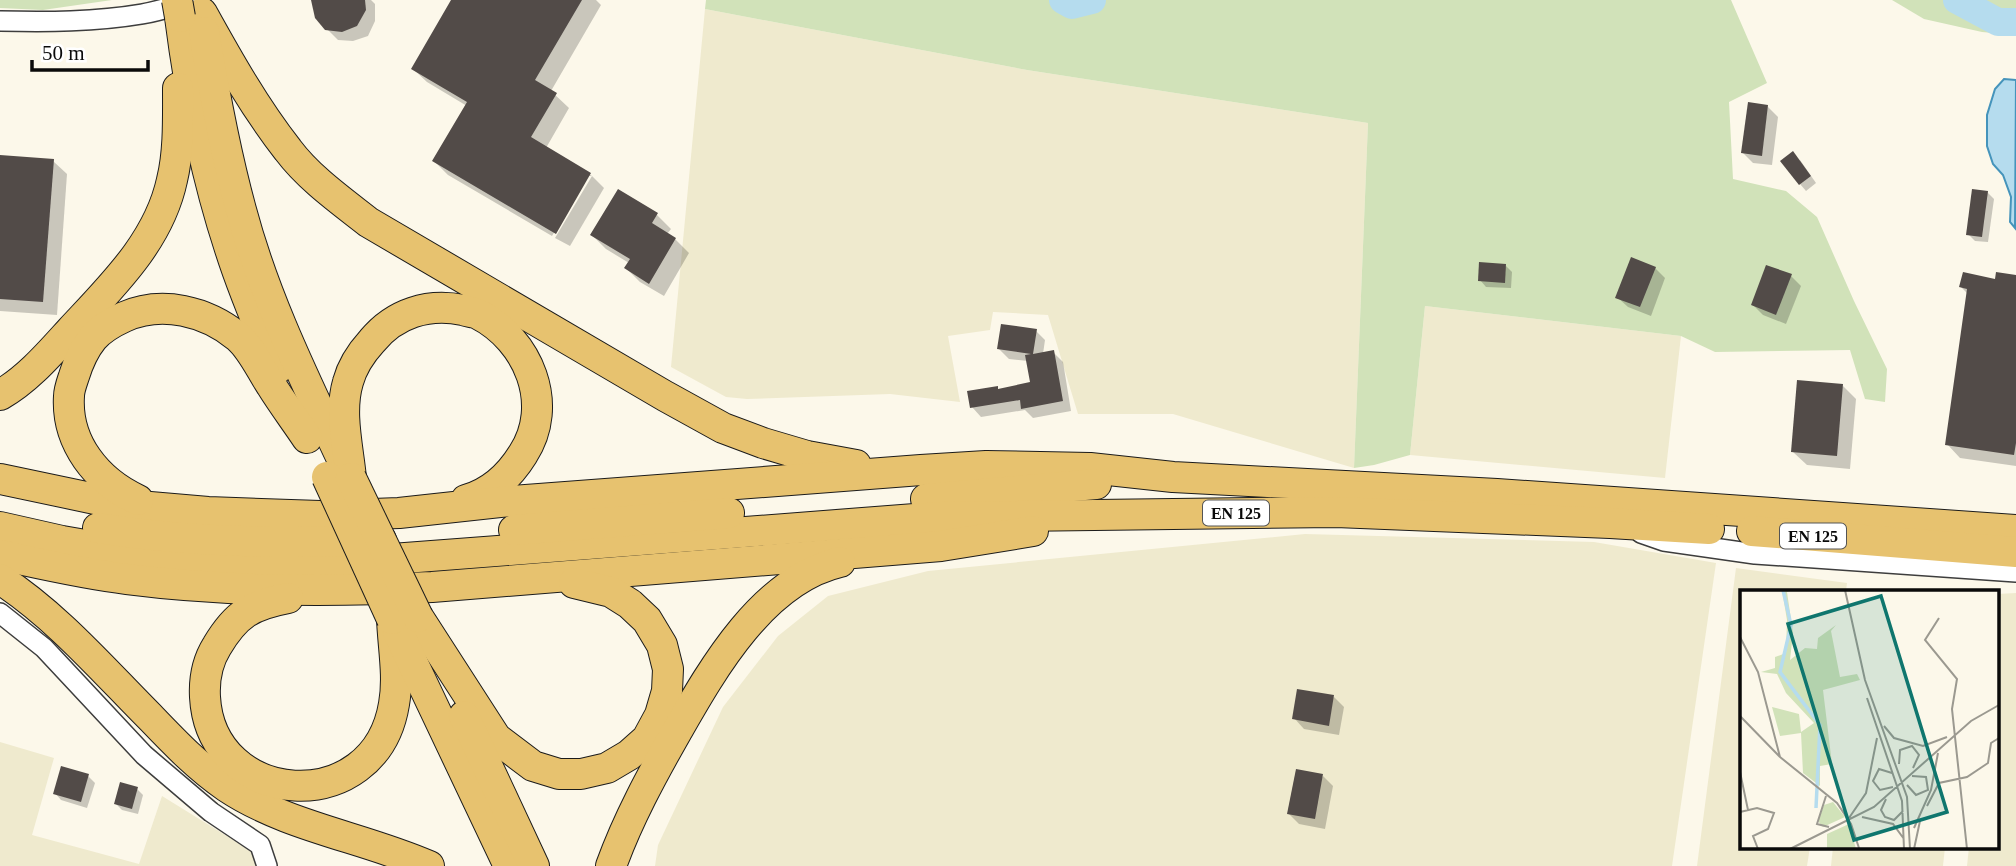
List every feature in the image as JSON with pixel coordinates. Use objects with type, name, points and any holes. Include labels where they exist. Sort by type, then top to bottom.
[{"type":"main road","points":[[0,395],[34,370],[98,301],[136,258],[158,220],[173,180],[189,10]]},
{"type":"main road","points":[[189,10],[195,113],[230,250],[256,320],[307,438],[405,618],[534,866]]},
{"type":"main road","points":[[189,10],[289,152],[327,191],[368,222],[723,428],[807,456],[881,468],[921,470]]},
{"type":"main road","points":[[189,10],[214,92],[241,212],[264,281],[285,334],[351,478],[405,618],[509,866]]},
{"type":"main road","points":[[177,510],[137,500],[114,488],[96,472],[80,450],[71,422],[69,395],[78,363],[94,337],[112,323],[135,312],[160,308],[188,311],[218,325],[240,338],[307,438]]},
{"type":"main road","points":[[351,478],[344,408],[348,381],[361,353],[380,330],[400,316],[426,308],[476,313],[499,328],[518,347],[531,372],[537,396],[537,423],[528,447],[513,471],[491,489],[470,499],[399,513]]},
{"type":"main road","points":[[0,479],[100,500],[177,510],[320,516],[399,513],[500,502],[986,466],[1090,468],[1173,477]]},
{"type":"main road","points":[[0,506],[101,528],[155,535],[251,541],[329,542],[412,539],[1173,477]]},
{"type":"main road","name":"EN 125","points":[[1173,477],[1497,494],[2016,530]]},
{"type":"main road","name":"EN 125","points":[[1136,514],[1336,512],[1610,523],[1740,530],[2016,552]]},
{"type":"main road","points":[[0,527],[143,555],[234,562],[338,563],[941,517],[1136,514]]},
{"type":"main road","points":[[611,866],[625,829],[706,679],[735,638],[767,605],[800,578],[836,563],[1136,514]]},
{"type":"main road","points":[[405,618],[394,703],[380,743],[365,763],[350,774],[333,782],[300,786],[279,784],[247,770],[220,746],[210,727],[205,707],[204,688],[209,660],[234,620],[264,603],[353,590],[941,546]]},
{"type":"main road","points":[[0,555],[70,570],[195,586],[353,590]]},
{"type":"main road","points":[[0,579],[62,630],[183,751],[227,787],[271,811],[402,854],[429,866]]},
{"type":"main road","points":[[405,618],[496,738],[533,766],[559,774],[581,774],[607,768],[629,755],[648,738],[660,715],[667,691],[668,669],[662,645],[647,620],[630,604],[611,592],[589,585],[522,579]]},
{"type":"street","points":[[0,21],[57,22],[189,10]]},
{"type":"street","points":[[1610,523],[1664,541],[1755,554],[2016,572]]},
{"type":"street","points":[[0,612],[44,648],[145,755],[211,812],[260,845],[267,866]]},
{"type":"shaded area","points":[[705,9],[1027,70],[1368,123],[1354,468],[1173,414],[1078,414],[1048,315],[993,312],[990,330],[948,336],[960,402],[890,394],[747,399],[726,397],[671,367]]},
{"type":"shaded area","points":[[1425,306],[1681,336],[1665,478],[1410,455]]},
{"type":"shaded area","points":[[1305,534],[1594,542],[1716,563],[1672,866],[655,866],[658,845],[723,707],[778,636],[828,596],[928,571]]},
{"type":"shaded area","points":[[1736,568],[1847,583],[1846,590],[1740,590],[1740,848],[1810,848],[1807,866],[1697,866]]},
{"type":"shaded area","points":[[2016,593],[2016,866],[1967,866],[1969,848],[1998,848],[1998,594]]},
{"type":"shaded area","points":[[0,742],[54,758],[32,835],[139,864],[162,796],[251,851],[256,866],[0,866]]},
{"type":"shaded area","points":[[1833,848],[1945,848],[1943,866],[1831,866]]},
{"type":"green space","points":[[0,0],[112,0],[43,10],[0,8]]},
{"type":"green space","points":[[706,0],[1731,0],[1767,83],[1729,102],[1733,179],[1786,191],[1817,217],[1887,369],[1885,402],[1865,399],[1850,350],[1715,352],[1681,336],[1425,306],[1410,455],[1354,468],[1368,123],[1027,70],[705,9]]},
{"type":"green space","points":[[1892,0],[2016,0],[2016,35],[1982,32],[1924,19]]},
{"type":"water","points":[[2004,79],[2016,80],[2015,228],[2010,222],[2011,197],[2003,175],[1993,164],[1987,146],[1987,115],[1995,89]]},
{"type":"building","points":[[311,0],[365,0],[366,10],[357,26],[342,32],[325,30],[315,18]]},
{"type":"building","points":[[451,0],[582,0],[535,80],[557,93],[531,137],[591,173],[556,234],[432,161],[467,102],[411,69]]},
{"type":"building","points":[[1748,102],[1768,105],[1762,156],[1741,153]]},
{"type":"building","points":[[1793,151],[1811,176],[1799,185],[1780,161]]},
{"type":"building","points":[[0,155],[54,159],[43,302],[0,299]]},
{"type":"building","points":[[618,189],[658,213],[652,223],[676,238],[649,284],[624,268],[630,259],[590,235]]},
{"type":"building","points":[[1972,189],[1988,191],[1982,237],[1966,235]]},
{"type":"building","points":[[1631,257],[1656,267],[1640,307],[1615,298]]},
{"type":"building","points":[[1479,262],[1506,264],[1505,283],[1478,281]]},
{"type":"building","points":[[1766,265],[1792,274],[1776,315],[1751,305]]},
{"type":"building","points":[[1963,272],[1995,279],[1996,272],[2016,275],[2014,455],[1945,445],[1967,289],[1959,287]]},
{"type":"building","points":[[1001,324],[1037,329],[1033,354],[1054,350],[1063,401],[1021,409],[1020,400],[970,408],[967,391],[998,386],[998,389],[1030,382],[1025,355],[1031,354],[997,349]]},
{"type":"building","points":[[1797,380],[1843,384],[1837,456],[1791,452]]},
{"type":"building","points":[[1297,689],[1334,695],[1329,726],[1292,719]]},
{"type":"building","points":[[61,766],[89,774],[81,802],[53,794]]},
{"type":"building","points":[[1296,769],[1323,774],[1315,819],[1287,814]]},
{"type":"building","points":[[120,782],[138,787],[132,809],[114,804]]},
{"type":"waterway","points":[[1063,0],[1072,5],[1092,0]]},
{"type":"waterway","points":[[1957,0],[1998,22],[2016,22]]}]
